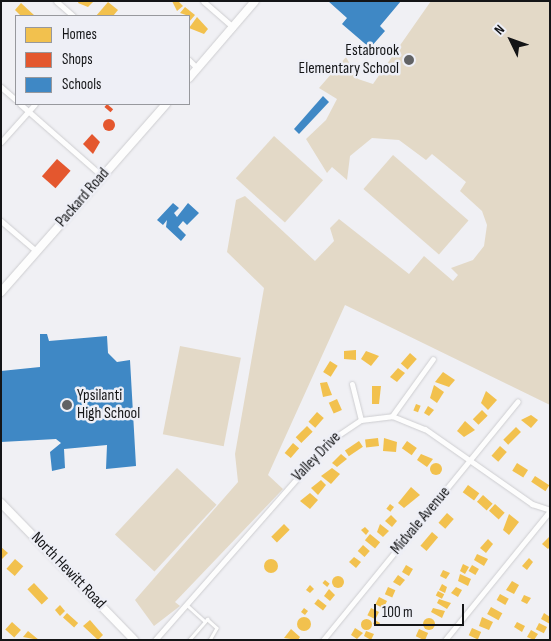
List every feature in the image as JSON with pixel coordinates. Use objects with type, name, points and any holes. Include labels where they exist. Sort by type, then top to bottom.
[{"type":"main road","points":[[190,77],[255,1]]},
{"type":"main road","name":"Packard Road","points":[[1,292],[165,105]]},
{"type":"main road","name":"North Hewitt Road","points":[[1,503],[134,640]]},
{"type":"street","points":[[56,1],[72,15]]},
{"type":"street","points":[[204,1],[233,27]]},
{"type":"street","points":[[190,61],[197,68]]},
{"type":"street","points":[[1,87],[15,99]]},
{"type":"street","points":[[21,105],[102,176]]},
{"type":"street","points":[[1,142],[34,105]]},
{"type":"street","points":[[1,221],[36,251]]},
{"type":"street","points":[[433,359],[392,416],[425,430],[532,504],[550,511],[445,640]]},
{"type":"street","points":[[352,384],[361,420]]},
{"type":"street","name":"Midvale Avenue","points":[[323,640],[471,461],[518,401]]},
{"type":"street","name":"Valley Drive","points":[[155,640],[331,440],[361,420],[392,416]]},
{"type":"lane","points":[[187,605],[204,621],[217,628],[210,640]]},
{"type":"lane","points":[[189,640],[204,621]]},
{"type":"shaded area","points":[[431,1],[550,2],[550,405],[345,305],[268,475],[283,489],[175,602],[180,606],[154,626],[135,600],[238,482],[235,454],[264,288],[227,252],[236,200],[245,196],[315,261],[334,241],[330,228],[339,219],[409,274],[424,256],[453,281],[458,275],[451,268],[473,260],[484,246],[487,225],[482,211],[460,191],[466,182],[432,154],[426,160],[399,140],[372,138],[350,156],[347,180],[332,167],[327,173],[306,139],[326,120],[337,99],[319,88],[346,57],[358,79],[373,84]]},
{"type":"shaded area","points":[[274,136],[323,180],[285,223],[236,178]]},
{"type":"shaded area","points":[[393,155],[468,221],[439,255],[363,189]]},
{"type":"shaded area","points":[[180,346],[241,358],[224,446],[163,434]]},
{"type":"shaded area","points":[[177,468],[216,505],[154,571],[115,535]]},
{"type":"building: Homes","points":[[79,1],[94,1],[88,7],[78,3]]},
{"type":"building: Homes","points":[[172,1],[178,1],[183,6],[177,11]]},
{"type":"building: Homes","points":[[108,2],[118,10],[114,15],[97,15]]},
{"type":"building: Homes","points":[[21,3],[34,15],[20,15],[15,10]]},
{"type":"building: Homes","points":[[185,7],[195,15],[190,21],[190,15],[180,13]]},
{"type":"building: Homes","points":[[197,17],[208,29],[204,34],[190,28]]},
{"type":"building: Homes","points":[[356,350],[356,360],[344,359],[344,351]]},
{"type":"building: Homes","points":[[366,351],[379,356],[371,366],[361,359]]},
{"type":"building: Homes","points":[[410,353],[417,359],[408,369],[401,364]]},
{"type":"building: Homes","points":[[330,361],[338,366],[331,377],[323,372]]},
{"type":"building: Homes","points":[[398,368],[405,373],[397,382],[390,377]]},
{"type":"building: Homes","points":[[443,372],[455,380],[449,387],[435,382]]},
{"type":"building: Homes","points":[[327,382],[332,395],[323,397],[320,383]]},
{"type":"building: Homes","points":[[434,385],[444,392],[437,403],[430,398]]},
{"type":"building: Homes","points":[[372,386],[381,386],[379,404],[372,404]]},
{"type":"building: Homes","points":[[486,391],[497,400],[488,410],[481,403]]},
{"type":"building: Homes","points":[[337,399],[342,410],[334,414],[329,403]]},
{"type":"building: Homes","points":[[416,404],[421,406],[418,412],[413,410]]},
{"type":"building: Homes","points":[[428,406],[434,410],[429,416],[424,413]]},
{"type":"building: Homes","points":[[482,410],[488,416],[478,425],[473,419]]},
{"type":"building: Homes","points":[[317,412],[324,418],[315,428],[308,422]]},
{"type":"building: Homes","points":[[531,415],[538,420],[531,428],[521,420]]},
{"type":"building: Homes","points":[[465,421],[475,430],[464,437],[457,431]]},
{"type":"building: Homes","points":[[307,426],[313,432],[301,443],[296,437]]},
{"type":"building: Homes","points":[[516,427],[521,432],[508,445],[503,440]]},
{"type":"building: Homes","points":[[378,438],[379,446],[366,448],[365,440]]},
{"type":"building: Homes","points":[[384,438],[397,442],[396,452],[383,451]]},
{"type":"building: Homes","points":[[359,441],[363,447],[349,456],[345,451]]},
{"type":"building: Homes","points":[[407,441],[417,448],[412,455],[402,448]]},
{"type":"building: Homes","points":[[293,443],[299,448],[291,458],[285,453]]},
{"type":"building: Homes","points":[[500,446],[507,452],[498,462],[491,456]]},
{"type":"building: Homes","points":[[341,454],[347,459],[337,467],[332,463]]},
{"type":"building: Homes","points":[[421,454],[433,459],[427,467],[417,460]]},
{"type":"building: Homes","points":[[438,463],[441,464],[441,474],[434,475],[431,474],[430,467],[431,464]]},
{"type":"building: Homes","points":[[517,463],[528,470],[523,478],[512,471]]},
{"type":"building: Homes","points":[[332,468],[340,474],[331,484],[321,476]]},
{"type":"building: Homes","points":[[535,476],[549,485],[545,491],[531,482]]},
{"type":"building: Homes","points":[[321,480],[326,485],[318,495],[311,488]]},
{"type":"building: Homes","points":[[468,485],[479,493],[474,501],[463,492]]},
{"type":"building: Homes","points":[[411,487],[420,495],[404,508],[398,503]]},
{"type":"building: Homes","points":[[310,493],[318,500],[310,509],[300,501]]},
{"type":"building: Homes","points":[[483,495],[493,504],[487,510],[477,502]]},
{"type":"building: Homes","points":[[390,504],[394,507],[390,512],[386,509]]},
{"type":"building: Homes","points":[[495,504],[505,513],[499,519],[489,511]]},
{"type":"building: Homes","points":[[447,513],[454,519],[445,529],[438,523]]},
{"type":"building: Homes","points":[[509,514],[519,522],[509,535],[503,530]]},
{"type":"building: Homes","points":[[391,515],[397,521],[392,527],[385,521]]},
{"type":"building: Homes","points":[[284,524],[290,530],[277,542],[271,537]]},
{"type":"building: Homes","points":[[380,524],[389,531],[383,537],[377,532]]},
{"type":"building: Homes","points":[[365,527],[369,531],[366,535],[361,530]]},
{"type":"building: Homes","points":[[432,532],[438,537],[427,551],[420,546]]},
{"type":"building: Homes","points":[[370,534],[380,542],[375,548],[365,540]]},
{"type":"building: Homes","points":[[550,536],[550,547],[548,549],[542,544]]},
{"type":"building: Homes","points":[[488,539],[493,544],[486,553],[480,548]]},
{"type":"building: Homes","points":[[363,545],[370,551],[365,557],[358,551]]},
{"type":"building: Homes","points":[[1,547],[8,553],[2,559],[1,558]]},
{"type":"building: Homes","points":[[477,554],[488,559],[484,566],[474,560]]},
{"type":"building: Homes","points":[[354,557],[361,562],[356,568],[349,562]]},
{"type":"building: Homes","points":[[529,558],[533,562],[527,570],[522,566]]},
{"type":"building: Homes","points":[[15,559],[23,566],[15,576],[6,569]]},
{"type":"building: Homes","points":[[268,559],[274,559],[278,566],[274,573],[268,573],[264,569],[264,563]]},
{"type":"building: Homes","points":[[463,564],[469,567],[465,574],[460,571]]},
{"type":"building: Homes","points":[[406,565],[413,569],[409,576],[402,572]]},
{"type":"building: Homes","points":[[472,565],[479,569],[475,575],[468,571]]},
{"type":"building: Homes","points":[[443,570],[450,573],[446,579],[440,576]]},
{"type":"building: Homes","points":[[460,574],[471,579],[468,586],[458,581]]},
{"type":"building: Homes","points":[[398,575],[405,580],[400,586],[393,582]]},
{"type":"building: Homes","points":[[336,576],[340,576],[344,582],[340,588],[336,588],[332,584],[332,580]]},
{"type":"building: Homes","points":[[325,580],[330,584],[327,587],[322,583]]},
{"type":"building: Homes","points":[[512,581],[519,585],[514,594],[506,590]]},
{"type":"building: Homes","points":[[34,583],[48,598],[42,604],[27,589]]},
{"type":"building: Homes","points":[[442,584],[447,587],[445,593],[439,590]]},
{"type":"building: Homes","points":[[310,585],[314,589],[310,593],[306,590]]},
{"type":"building: Homes","points":[[388,587],[395,590],[392,597],[385,594]]},
{"type":"building: Homes","points":[[456,587],[462,590],[458,597],[451,593]]},
{"type":"building: Homes","points":[[329,589],[335,595],[330,601],[324,596]]},
{"type":"building: Homes","points":[[438,591],[444,594],[442,599],[436,595]]},
{"type":"building: Homes","points":[[500,594],[509,599],[505,605],[497,600]]},
{"type":"building: Homes","points":[[524,595],[531,598],[527,604],[521,601]]},
{"type":"building: Homes","points":[[379,597],[387,601],[383,608],[375,604]]},
{"type":"building: Homes","points":[[318,599],[327,606],[323,611],[314,604]]},
{"type":"building: Homes","points":[[439,599],[451,603],[447,609],[437,603]]},
{"type":"building: Homes","points":[[60,605],[65,611],[60,616],[55,610]]},
{"type":"building: Homes","points":[[491,607],[502,613],[498,620],[487,614]]},
{"type":"building: Homes","points":[[304,608],[308,611],[305,615],[301,612]]},
{"type":"building: Homes","points":[[371,608],[379,612],[375,619],[367,615]]},
{"type":"building: Homes","points":[[433,608],[445,611],[442,618],[431,612]]},
{"type":"building: Homes","points":[[67,613],[78,623],[74,627],[63,617]]},
{"type":"building: Homes","points":[[544,613],[550,617],[550,624],[541,619]]},
{"type":"building: Homes","points":[[304,617],[309,619],[311,624],[309,629],[304,631],[299,629],[297,624],[299,619]]},
{"type":"building: Homes","points":[[482,617],[493,622],[489,630],[479,626]]},
{"type":"building: Homes","points":[[429,618],[435,624],[429,630],[423,624]]},
{"type":"building: Homes","points":[[364,619],[368,619],[371,624],[370,628],[364,629],[361,626],[361,622]]},
{"type":"building: Homes","points":[[90,620],[103,635],[98,640],[83,626]]},
{"type":"building: Homes","points":[[375,620],[380,623],[379,626],[373,624]]},
{"type":"building: Homes","points":[[12,622],[21,630],[14,637],[5,629]]},
{"type":"building: Homes","points":[[517,622],[525,626],[522,632],[514,627]]},
{"type":"building: Homes","points":[[539,623],[547,627],[544,633],[536,629]]},
{"type":"building: Homes","points":[[355,628],[363,633],[357,639],[351,635]]},
{"type":"building: Homes","points":[[472,628],[481,632],[478,639],[469,635]]},
{"type":"building: Homes","points":[[291,629],[300,637],[298,640],[284,638]]},
{"type":"building: Homes","points":[[419,629],[428,633],[425,640],[416,636]]},
{"type":"building: Homes","points":[[531,630],[538,634],[534,640],[527,637]]},
{"type":"building: Homes","points":[[28,631],[39,640],[23,637]]},
{"type":"building: Homes","points":[[366,631],[374,634],[371,640],[364,636]]},
{"type":"building: Shops","points":[[106,105],[113,109],[111,112],[104,107]]},
{"type":"building: Shops","points":[[107,119],[111,119],[115,125],[111,131],[107,131],[103,127],[103,123]]},
{"type":"building: Shops","points":[[92,134],[100,142],[93,154],[83,144]]},
{"type":"building: Shops","points":[[57,159],[71,171],[55,188],[42,176]]},
{"type":"building: Schools","points":[[328,1],[401,1],[380,26],[385,31],[370,48],[342,24],[347,18]]},
{"type":"building: Schools","points":[[323,96],[329,102],[299,134],[294,129]]},
{"type":"building: Schools","points":[[173,203],[179,208],[174,213],[177,217],[188,203],[199,213],[187,225],[183,221],[178,227],[186,235],[181,241],[166,227],[167,220],[163,225],[157,220]]},
{"type":"building: Schools","name":"Ypsilanti High School","points":[[40,334],[47,334],[49,341],[107,336],[108,353],[117,362],[130,360],[136,466],[106,469],[107,445],[64,449],[65,468],[52,471],[50,452],[61,443],[56,439],[1,442],[1,371],[40,367]]},
{"type":"place","name":"Estabrook Elementary School","points":[[409,60]]},
{"type":"place","name":"Ypsilanti High School","points":[[67,405]]}]
